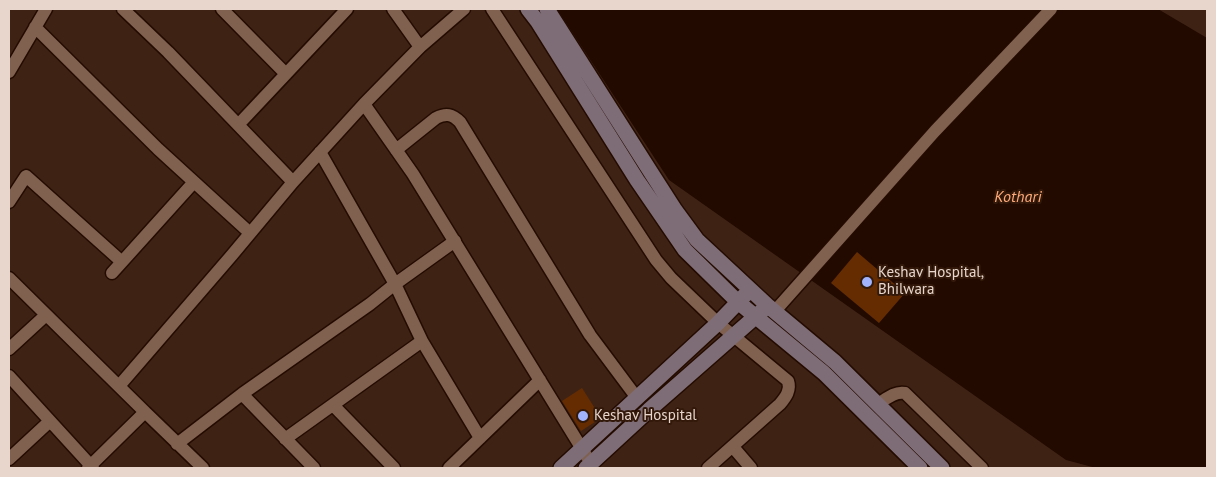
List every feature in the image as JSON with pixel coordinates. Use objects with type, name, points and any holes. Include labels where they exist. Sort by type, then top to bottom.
[{"type":"main road","points":[[528,9],[662,219],[685,250],[738,302],[824,373],[920,468]]},
{"type":"main road","points":[[547,9],[675,210],[697,240],[771,309],[835,362],[942,468]]},
{"type":"main road","points":[[560,468],[718,323],[750,290]]},
{"type":"main road","points":[[589,466],[649,410],[756,317],[771,309]]},
{"type":"street","points":[[9,72],[46,9]]},
{"type":"street","points":[[123,9],[168,52],[293,182]]},
{"type":"street","points":[[222,9],[286,74]]},
{"type":"street","points":[[238,125],[347,9]]},
{"type":"street","points":[[393,9],[420,46]]},
{"type":"street","points":[[118,386],[293,182],[364,104],[420,46],[464,9]]},
{"type":"street","points":[[492,9],[645,246],[671,278],[718,323],[785,376],[789,385],[788,394],[780,404],[708,468]]},
{"type":"street","points":[[771,309],[1047,12]]},
{"type":"street","points":[[35,27],[158,149],[250,233]]},
{"type":"street","points":[[364,104],[455,240],[582,449],[589,466]]},
{"type":"street","points":[[396,150],[442,115],[450,114],[460,122],[590,335],[637,398]]},
{"type":"street","points":[[320,152],[395,284],[422,341],[480,438]]},
{"type":"street","points":[[9,202],[26,176],[122,262]]},
{"type":"street","points":[[112,273],[194,182]]},
{"type":"street","points":[[178,444],[242,394],[370,304],[455,240]]},
{"type":"street","points":[[9,278],[203,468]]},
{"type":"street","points":[[9,349],[46,315]]},
{"type":"street","points":[[285,439],[422,341]]},
{"type":"street","points":[[9,378],[50,421],[90,468],[145,412]]},
{"type":"street","points":[[449,468],[540,380]]},
{"type":"street","points":[[878,404],[894,394],[905,393],[982,468]]},
{"type":"street","points":[[242,394],[314,468]]},
{"type":"street","points":[[333,405],[394,468]]},
{"type":"street","points":[[9,459],[50,421]]},
{"type":"street","points":[[732,447],[752,468]]},
{"type":"water","name":"Kothari","points":[[557,9],[1158,9],[1207,38],[1207,468],[1096,468],[1066,460],[669,180]]},
{"type":"building","points":[[857,252],[905,293],[879,323],[831,283]]},
{"type":"building","points":[[582,388],[601,418],[581,431],[562,401]]},
{"type":"place","name":"Keshav Hospital, Bhilwara","points":[[867,282]]},
{"type":"place","name":"Keshav Hospital","points":[[583,416]]}]
